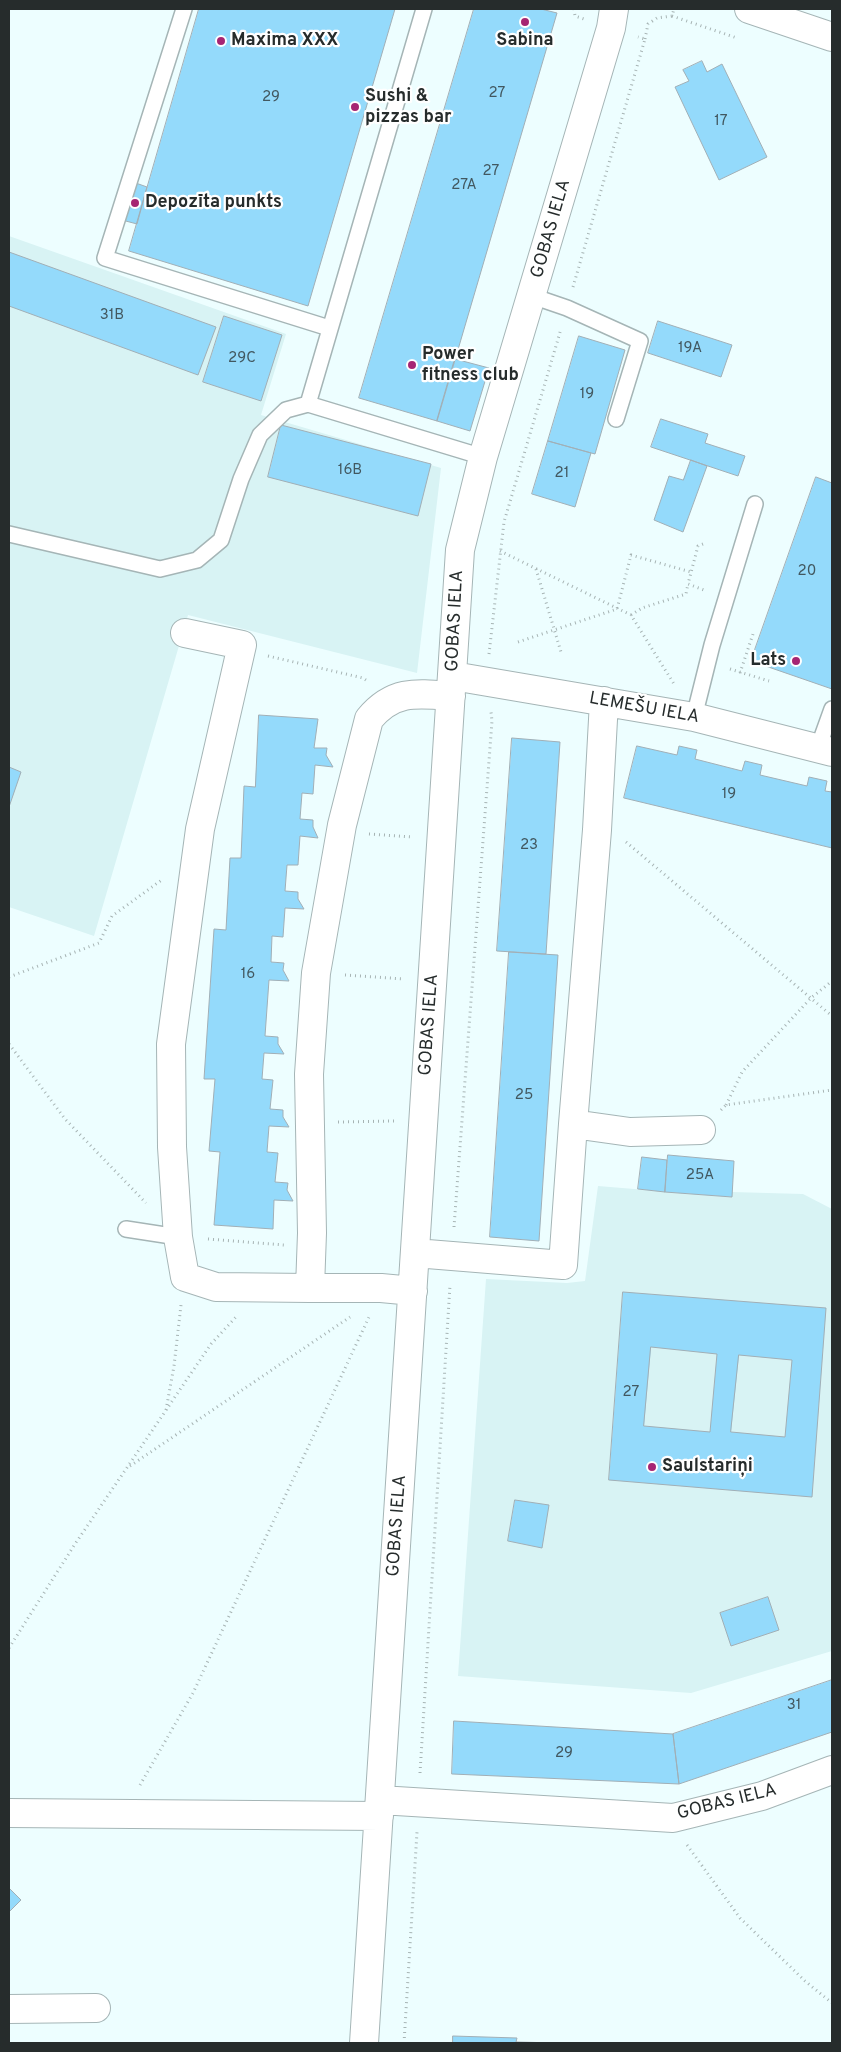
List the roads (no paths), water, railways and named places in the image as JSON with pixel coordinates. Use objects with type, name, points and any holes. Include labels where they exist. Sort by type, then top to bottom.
[{"type":"street","name":"GOBAS IELA","points":[[364,2043],[380,1808],[402,1290],[415,1253],[460,550],[483,457],[611,28],[614,9]]},
{"type":"street","points":[[749,9],[832,37]]},
{"type":"street","points":[[185,633],[242,645],[200,829],[171,1044],[172,1147],[178,1237],[185,1278],[216,1287],[264,1286],[402,1290]]},
{"type":"street","name":"LEMEŠU IELA","points":[[310,1288],[312,1248],[309,1074],[316,973],[341,832],[369,719],[380,706],[394,698],[486,681],[694,717],[825,750]]},
{"type":"street","points":[[415,1253],[563,1265],[597,830],[604,701]]},
{"type":"street","points":[[573,1124],[630,1132],[701,1130]]},
{"type":"street","name":"GOBAS IELA","points":[[380,1808],[418,1802],[673,1818],[762,1796],[832,1770]]},
{"type":"street","points":[[9,1813],[124,1814],[380,1808]]},
{"type":"street","points":[[9,2009],[96,2008]]},
{"type":"lane","points":[[184,9],[105,258],[329,328]]},
{"type":"lane","points":[[308,404],[424,9]]},
{"type":"lane","points":[[532,296],[567,308],[640,341],[616,419]]},
{"type":"lane","points":[[9,534],[160,569],[197,560],[221,540],[241,479],[260,435],[286,410],[308,404],[483,457]]},
{"type":"lane","points":[[694,717],[712,645],[755,504]]},
{"type":"lane","points":[[825,750],[832,709]]},
{"type":"lane","points":[[126,1229],[178,1237]]},
{"type":"place","name":"Sabina","points":[[525,22]]},
{"type":"place","name":"Maxima XXX","points":[[221,41]]},
{"type":"place","name":"Sushi & pizzas bar","points":[[355,107]]},
{"type":"place","name":"Depozīta punkts","points":[[135,203]]},
{"type":"place","name":"Power fitness club","points":[[412,365]]},
{"type":"place","name":"Lats","points":[[796,661]]},
{"type":"place","name":"Saulstariņi","points":[[652,1467]]}]
